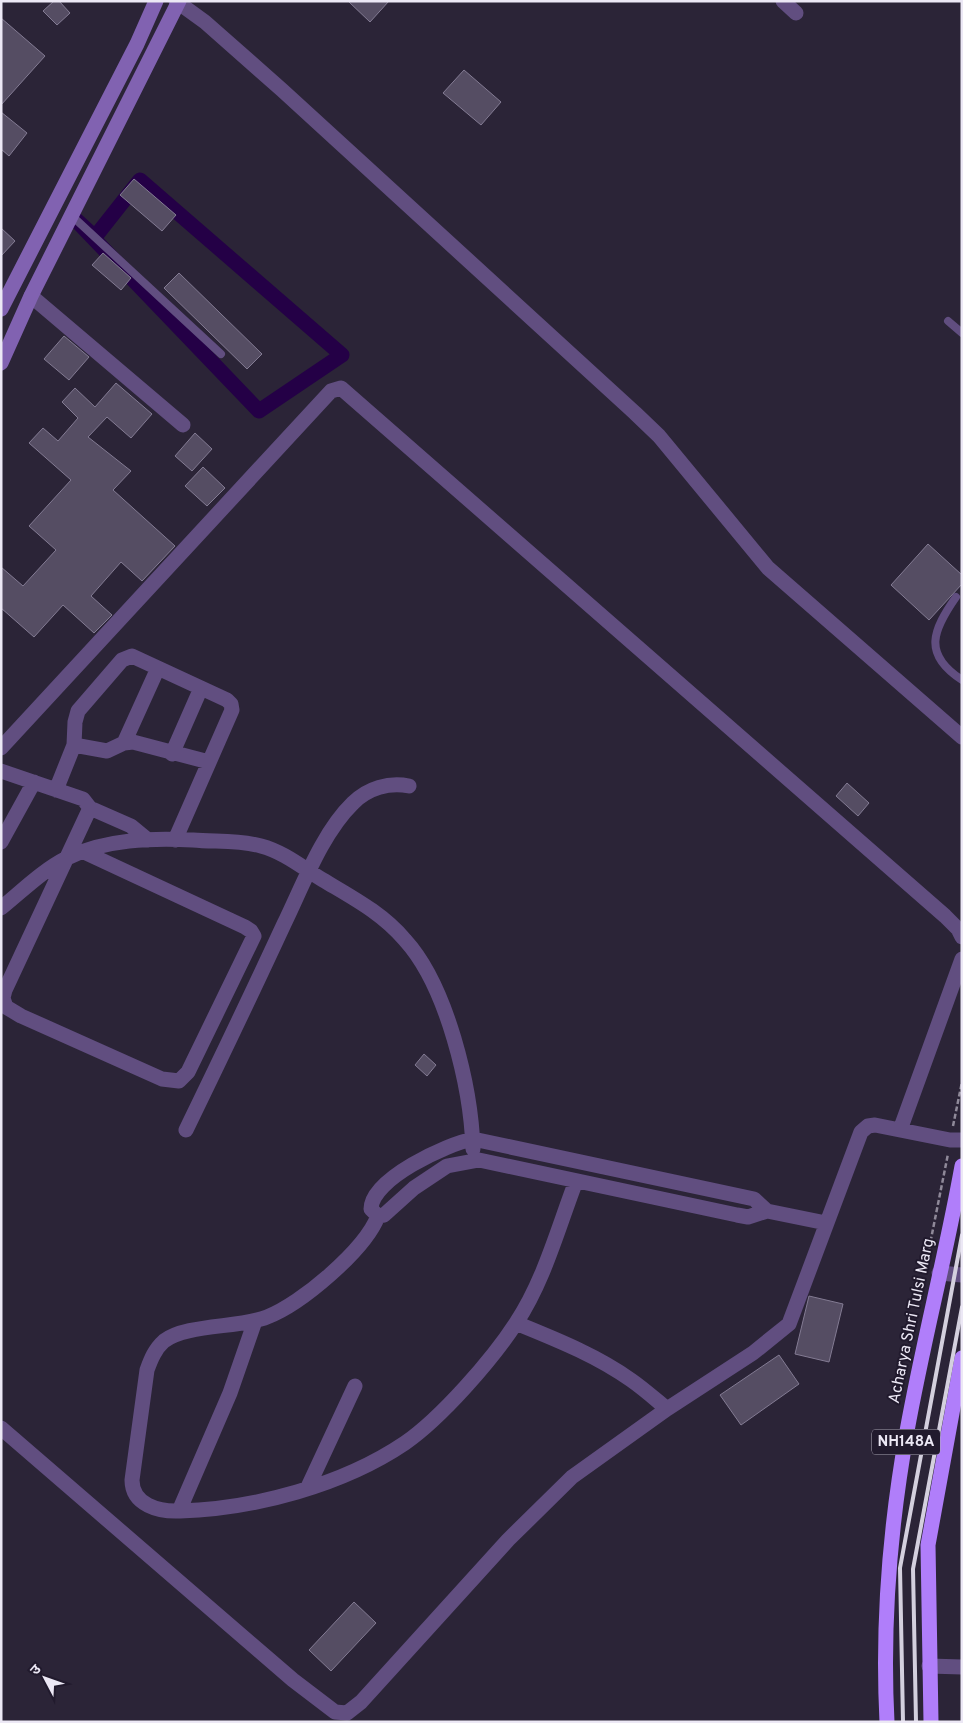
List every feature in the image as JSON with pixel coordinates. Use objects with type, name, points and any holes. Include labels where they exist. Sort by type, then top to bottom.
[{"type":"highway","name":"Acharya Shri Tulsi Marg","points":[[887,1722],[887,1617],[893,1530],[907,1430],[962,1166]]},
{"type":"highway","name":"NH148A","points":[[931,1722],[928,1545],[962,1358]]},
{"type":"street","points":[[1,309],[137,44],[156,1]]},
{"type":"street","points":[[783,1],[796,13]]},
{"type":"street","points":[[1,363],[31,296],[178,2],[205,22],[282,90],[635,413],[659,436],[768,568],[962,738]]},
{"type":"street","points":[[62,189],[80,200]]},
{"type":"street","points":[[31,296],[183,425]]},
{"type":"street","points":[[1,748],[331,391],[341,388],[945,916],[958,929],[962,937]]},
{"type":"street","points":[[56,790],[74,745],[75,722],[78,711],[122,660],[132,656],[231,704],[232,710],[175,840]]},
{"type":"street","points":[[124,743],[158,668]]},
{"type":"street","points":[[172,754],[201,688]]},
{"type":"street","points":[[74,745],[107,751],[124,743],[138,743],[172,754],[209,762]]},
{"type":"street","points":[[1,770],[83,800],[90,808],[131,826],[148,840]]},
{"type":"street","points":[[1,842],[34,782]]},
{"type":"street","points":[[186,1130],[309,871],[339,819],[355,801],[378,787],[399,784],[409,786]]},
{"type":"street","points":[[84,852],[246,927],[254,936],[188,1072],[179,1081],[162,1079],[21,1016],[6,1007],[3,998],[5,990],[90,808]]},
{"type":"street","points":[[1,908],[68,857],[114,844],[148,840],[251,844],[263,846],[291,859],[380,915],[406,940],[420,959],[433,983],[459,1053],[466,1087],[473,1161]]},
{"type":"street","points":[[1,889],[17,895]]},
{"type":"street","points":[[900,1130],[962,959]]},
{"type":"street","points":[[1,1428],[293,1680],[335,1712],[347,1713],[362,1702],[553,1495],[578,1472],[753,1353],[789,1324],[861,1132],[868,1126],[875,1125],[962,1140]]},
{"type":"street","points":[[378,1216],[372,1213],[371,1204],[388,1181],[433,1153],[458,1142],[472,1139],[754,1199],[767,1211],[826,1223]]},
{"type":"street","points":[[576,1181],[537,1282],[516,1323],[494,1354],[449,1403],[405,1443],[340,1476],[234,1508],[179,1511],[155,1509],[143,1502],[132,1489],[147,1370],[152,1356],[165,1340],[175,1335],[255,1321],[277,1313],[335,1269],[368,1235],[378,1216],[391,1210],[414,1188],[447,1166],[473,1161],[494,1162],[743,1216],[760,1214],[767,1211]]},
{"type":"street","points":[[939,1273],[962,1275]]},
{"type":"street","points":[[179,1511],[230,1393],[255,1321]]},
{"type":"street","points":[[516,1323],[565,1343],[608,1365],[631,1380],[668,1409]]},
{"type":"street","points":[[308,1487],[355,1386]]},
{"type":"street","points":[[929,1666],[962,1668]]},
{"type":"lane","points":[[72,216],[221,354]]},
{"type":"lane","points":[[948,320],[962,333]]},
{"type":"lane","points":[[956,597],[937,627],[934,640],[935,650],[940,660],[962,680]]},
{"type":"building","points":[[54,1],[59,1],[70,13],[57,25],[43,11]]},
{"type":"building","points":[[348,1],[389,1],[370,22]]},
{"type":"building","points":[[1,18],[45,56],[1,105]]},
{"type":"building","points":[[464,70],[501,102],[481,125],[443,93]]},
{"type":"building","points":[[1,112],[27,133],[9,156],[1,149]]},
{"type":"building","points":[[134,179],[176,215],[162,231],[120,195]]},
{"type":"building","points":[[1,228],[15,241],[1,256]]},
{"type":"building","points":[[103,253],[131,278],[121,290],[92,265]]},
{"type":"building","points":[[179,273],[262,354],[247,369],[164,288]]},
{"type":"building","points":[[64,336],[89,357],[69,380],[44,359]]},
{"type":"building","points":[[116,383],[152,414],[131,438],[107,417],[88,437],[131,471],[113,490],[175,546],[142,581],[121,562],[91,596],[112,615],[94,633],[63,605],[34,637],[1,608],[1,567],[23,586],[56,550],[29,526],[71,480],[29,443],[43,428],[58,441],[78,418],[62,402],[75,388],[95,407]]},
{"type":"building","points":[[195,433],[212,449],[192,471],[175,456]]},
{"type":"building","points":[[203,467],[225,488],[207,506],[185,486]]},
{"type":"building","points":[[928,544],[962,575],[962,584],[929,620],[891,585]]},
{"type":"building","points":[[847,783],[869,803],[858,816],[836,796]]},
{"type":"building","points":[[424,1054],[436,1065],[427,1076],[415,1065]]},
{"type":"building","points":[[809,1296],[843,1304],[829,1362],[795,1354]]},
{"type":"building","points":[[779,1355],[799,1384],[741,1425],[720,1395]]},
{"type":"building","points":[[354,1602],[376,1623],[331,1671],[309,1650]]},
{"type":"waterway","points":[[140,180],[342,355],[259,411],[72,216],[95,237],[140,180]]},
{"type":"railway","points":[[903,1722],[900,1568],[962,1235]]},
{"type":"railway","points":[[916,1722],[913,1569],[962,1307]]}]
